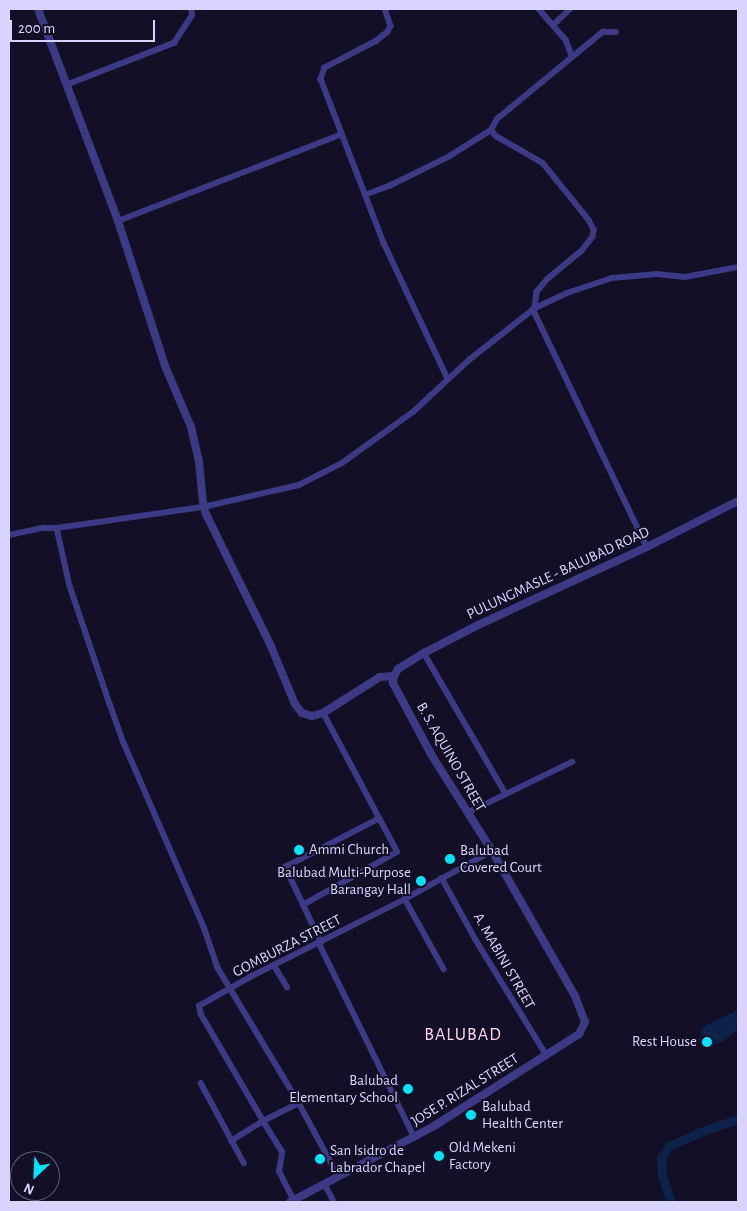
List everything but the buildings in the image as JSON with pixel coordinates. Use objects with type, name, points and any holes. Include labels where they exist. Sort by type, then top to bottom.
[{"type":"street","points":[[38,9],[118,221],[165,366],[192,430],[199,461],[203,507],[270,644],[295,704],[302,713],[312,716],[323,713],[380,676],[394,676]]},
{"type":"street","points":[[66,85],[174,43],[192,15],[191,9]]},
{"type":"street","points":[[385,9],[391,26],[388,32],[377,41],[330,66],[322,73],[323,85],[365,195],[403,285],[448,379]]},
{"type":"street","points":[[539,9],[566,40],[572,56]]},
{"type":"street","points":[[553,25],[570,9]]},
{"type":"street","points":[[365,195],[441,160],[491,130],[497,119],[572,56],[603,32],[616,32]]},
{"type":"street","points":[[491,130],[496,136],[543,163],[589,220],[594,230],[593,237],[582,252],[554,274],[537,292],[534,309],[647,547]]},
{"type":"street","points":[[118,221],[342,134]]},
{"type":"street","points":[[9,535],[43,528],[57,528],[203,507],[299,485],[362,450],[413,412],[448,379],[513,324],[534,309],[567,293],[612,278],[657,274],[685,277],[738,267]]},
{"type":"street","name":"PULUNGMASLE - BALUBAD ROAD","points":[[394,676],[398,669],[424,653],[476,626],[647,547],[738,501]]},
{"type":"street","points":[[57,528],[70,586],[121,735],[204,926],[218,968],[232,988],[200,1006],[201,1015],[282,1152],[279,1172],[292,1201]]},
{"type":"street","points":[[424,653],[506,794]]},
{"type":"street","name":"B. S. AQUINO STREET","points":[[394,676],[393,683],[431,754],[492,851],[575,996],[584,1018],[585,1022],[579,1034],[547,1056]]},
{"type":"street","points":[[304,905],[396,852],[323,713]]},
{"type":"street","points":[[467,813],[572,762]]},
{"type":"street","points":[[378,820],[286,866],[320,943],[415,1138]]},
{"type":"street","name":"GOMBURZA STREET","points":[[339,1177],[232,988],[405,899],[492,851]]},
{"type":"street","name":"A. MABINI STREET","points":[[442,878],[486,956],[547,1056]]},
{"type":"street","points":[[405,899],[444,969]]},
{"type":"street","points":[[274,965],[287,987]]},
{"type":"street","name":"JOSE P. RIZAL STREET","points":[[292,1201],[415,1138],[547,1056]]},
{"type":"street","points":[[201,1083],[244,1163]]},
{"type":"street","points":[[231,1141],[262,1121],[298,1103]]},
{"type":"street","points":[[326,1184],[334,1202]]},
{"type":"water","points":[[738,1010],[738,1029],[724,1041],[714,1044],[710,1037],[701,1036],[700,1031],[707,1025]]},
{"type":"waterway","points":[[671,1202],[662,1176],[661,1158],[669,1146],[700,1132],[738,1119]]},
{"type":"place","name":"Ammi Church","points":[[299,850]]},
{"type":"place","name":"Balubad Covered Court","points":[[450,859]]},
{"type":"place","name":"Balubad Multi-Purpose Barangay Hall","points":[[421,881]]},
{"type":"place","name":"Rest House","points":[[707,1042]]},
{"type":"place","name":"Balubad Elementary School","points":[[408,1089]]},
{"type":"place","name":"Balubad Health Center","points":[[471,1115]]},
{"type":"place","name":"Old Mekeni Factory","points":[[439,1156]]},
{"type":"place","name":"San Isidro de Labrador Chapel","points":[[320,1159]]},
{"type":"district","name":"BALUBAD","points":[[463,1035]]}]
